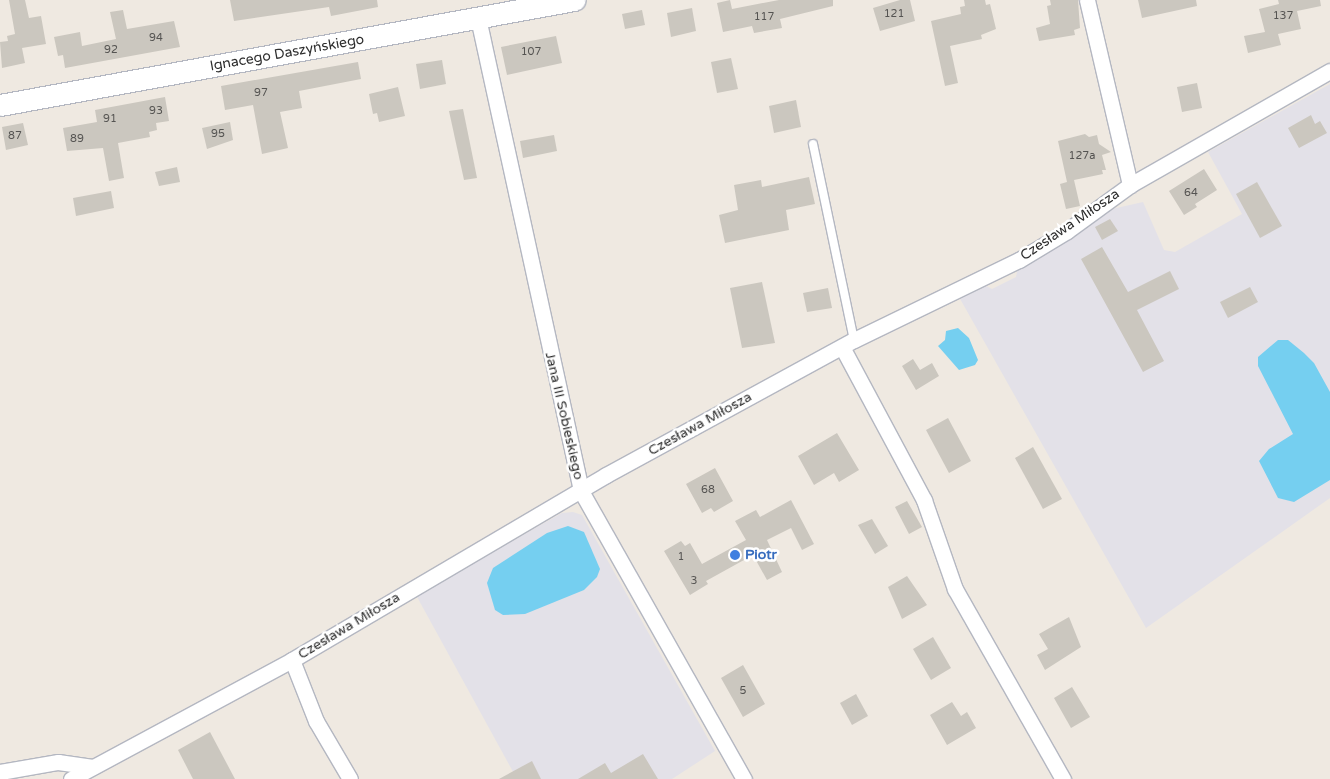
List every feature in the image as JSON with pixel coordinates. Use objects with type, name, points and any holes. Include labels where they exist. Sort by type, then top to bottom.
[{"type":"street","name":"Ignacego Daszyńskiego","points":[[0,105],[574,0]]},
{"type":"street","points":[[1087,0],[1130,185]]},
{"type":"street","name":"Jana III Sobieskiego","points":[[478,18],[581,491],[744,779]]},
{"type":"street","name":"Czesława Miłosza","points":[[71,779],[292,660],[581,491],[848,343],[1019,260],[1067,231],[1130,185],[1330,72]]},
{"type":"street","points":[[848,343],[924,500],[955,589],[1064,779]]},
{"type":"street","points":[[292,660],[316,721],[350,779]]},
{"type":"street","points":[[0,772],[58,762],[93,767]]},
{"type":"lane","points":[[813,144],[848,343]]},
{"type":"shaded area","points":[[1330,84],[1330,498],[1146,628],[959,297],[984,285],[992,289],[1016,277],[1018,267],[1112,209],[1143,202],[1164,250],[1175,252],[1242,214],[1208,152]]},
{"type":"shaded area","points":[[573,512],[582,515],[715,751],[672,779],[517,779],[416,595],[562,513]]},
{"type":"water","points":[[958,328],[969,338],[978,360],[975,365],[959,370],[938,346],[945,340],[946,331]]},
{"type":"water","points":[[1278,340],[1288,340],[1314,363],[1330,392],[1330,480],[1294,502],[1278,498],[1259,461],[1269,449],[1293,434],[1258,366],[1258,357]]},
{"type":"water","points":[[568,526],[584,532],[600,569],[597,577],[584,590],[525,614],[503,615],[495,610],[487,583],[493,568],[547,533]]},
{"type":"building","points":[[9,0],[25,0],[29,18],[41,16],[46,44],[22,48],[25,63],[2,68],[0,42],[8,41],[7,36],[15,34]]},
{"type":"building","points":[[230,0],[377,0],[378,7],[331,16],[329,7],[234,21]]},
{"type":"building","points":[[730,0],[732,9],[779,0],[833,0],[833,6],[780,19],[782,28],[754,33],[752,26],[723,32],[717,3]]},
{"type":"building","points":[[900,0],[910,0],[915,21],[880,31],[873,8]]},
{"type":"building","points":[[964,0],[985,0],[986,5],[990,4],[996,29],[981,35],[982,39],[950,46],[958,83],[945,86],[931,21],[961,14],[960,7],[965,6]]},
{"type":"building","points":[[1050,0],[1078,0],[1080,28],[1074,30],[1075,35],[1039,41],[1036,28],[1050,24],[1047,6],[1051,5]]},
{"type":"building","points":[[1138,0],[1196,0],[1197,6],[1142,18]]},
{"type":"building","points":[[1278,0],[1320,0],[1321,6],[1297,11],[1301,29],[1278,34],[1281,45],[1248,53],[1244,36],[1265,32],[1259,9],[1279,4]]},
{"type":"building","points":[[692,8],[696,31],[671,37],[667,13]]},
{"type":"building","points":[[123,10],[127,29],[174,21],[180,47],[65,68],[63,55],[58,56],[54,37],[80,32],[82,46],[116,39],[110,12]]},
{"type":"building","points":[[642,10],[645,25],[625,29],[622,14]]},
{"type":"building","points":[[556,36],[562,63],[507,75],[501,47]]},
{"type":"building","points":[[731,58],[738,89],[717,93],[711,62]]},
{"type":"building","points":[[442,60],[446,84],[420,89],[416,64]]},
{"type":"building","points":[[358,62],[361,79],[299,91],[302,108],[280,112],[288,148],[262,154],[253,105],[225,110],[221,86]]},
{"type":"building","points":[[1197,83],[1202,108],[1182,112],[1177,87]]},
{"type":"building","points":[[398,87],[405,116],[379,122],[377,113],[373,114],[369,94]]},
{"type":"building","points":[[165,97],[169,121],[156,123],[157,130],[149,132],[150,137],[118,143],[124,178],[109,181],[103,148],[67,151],[63,128],[97,122],[95,110]]},
{"type":"building","points":[[796,100],[801,127],[774,133],[769,106]]},
{"type":"building","points":[[463,109],[477,178],[464,180],[449,111]]},
{"type":"building","points":[[1311,115],[1315,124],[1320,121],[1327,133],[1299,148],[1288,128]]},
{"type":"building","points":[[230,122],[233,140],[207,149],[202,128]]},
{"type":"building","points":[[23,123],[28,145],[6,150],[2,127]]},
{"type":"building","points":[[1085,134],[1089,137],[1097,135],[1099,144],[1111,152],[1102,155],[1106,170],[1102,170],[1103,174],[1074,180],[1080,206],[1066,209],[1060,184],[1067,182],[1058,141]]},
{"type":"building","points":[[554,135],[557,151],[523,158],[520,141]]},
{"type":"building","points":[[177,167],[180,182],[159,186],[155,172]]},
{"type":"building","points":[[1204,169],[1217,190],[1195,204],[1197,207],[1184,215],[1169,191]]},
{"type":"building","points":[[809,177],[815,204],[786,210],[789,230],[725,243],[719,215],[738,210],[734,185],[761,180],[762,187]]},
{"type":"building","points":[[1257,182],[1282,226],[1260,238],[1236,194]]},
{"type":"building","points":[[111,191],[114,208],[76,216],[73,198]]},
{"type":"building","points":[[1110,219],[1118,231],[1102,240],[1095,227]]},
{"type":"building","points":[[1102,247],[1128,292],[1170,271],[1179,289],[1137,310],[1164,361],[1143,372],[1081,259]]},
{"type":"building","points":[[762,282],[775,343],[742,348],[730,288]]},
{"type":"building","points":[[1250,287],[1258,302],[1228,318],[1220,302]]},
{"type":"building","points":[[828,288],[832,308],[807,312],[803,293]]},
{"type":"building","points":[[913,359],[920,370],[932,363],[939,376],[916,390],[902,366]]},
{"type":"building","points":[[948,418],[971,461],[949,473],[926,430]]},
{"type":"building","points":[[837,433],[859,470],[839,482],[834,473],[814,485],[798,456]]},
{"type":"building","points":[[1033,447],[1062,499],[1043,509],[1015,458]]},
{"type":"building","points":[[715,468],[733,501],[714,512],[711,508],[702,513],[686,484]]},
{"type":"building","points":[[791,500],[814,544],[802,550],[791,528],[767,540],[782,572],[767,580],[753,555],[706,581],[708,584],[690,595],[664,551],[681,541],[685,546],[690,543],[702,564],[746,540],[735,521],[756,510],[760,517]]},
{"type":"building","points":[[907,501],[922,527],[909,534],[895,507]]},
{"type":"building","points":[[872,519],[888,546],[875,554],[858,525]]},
{"type":"building","points":[[907,576],[927,605],[902,619],[888,587]]},
{"type":"building","points":[[1069,617],[1081,647],[1045,670],[1037,655],[1048,649],[1039,634]]},
{"type":"building","points":[[933,637],[951,668],[931,680],[913,649]]},
{"type":"building","points":[[743,665],[765,704],[743,717],[721,678]]},
{"type":"building","points":[[1072,687],[1090,717],[1071,728],[1054,698]]},
{"type":"building","points":[[856,694],[868,716],[852,725],[840,703]]},
{"type":"building","points":[[952,702],[961,716],[967,712],[976,728],[947,745],[930,715]]},
{"type":"building","points":[[210,732],[235,779],[193,779],[178,750]]},
{"type":"building","points":[[643,754],[658,779],[578,779],[605,763],[611,773]]},
{"type":"building","points":[[532,761],[541,779],[499,779]]},
{"type":"place","name":"Piotr","points":[[735,555]]}]
